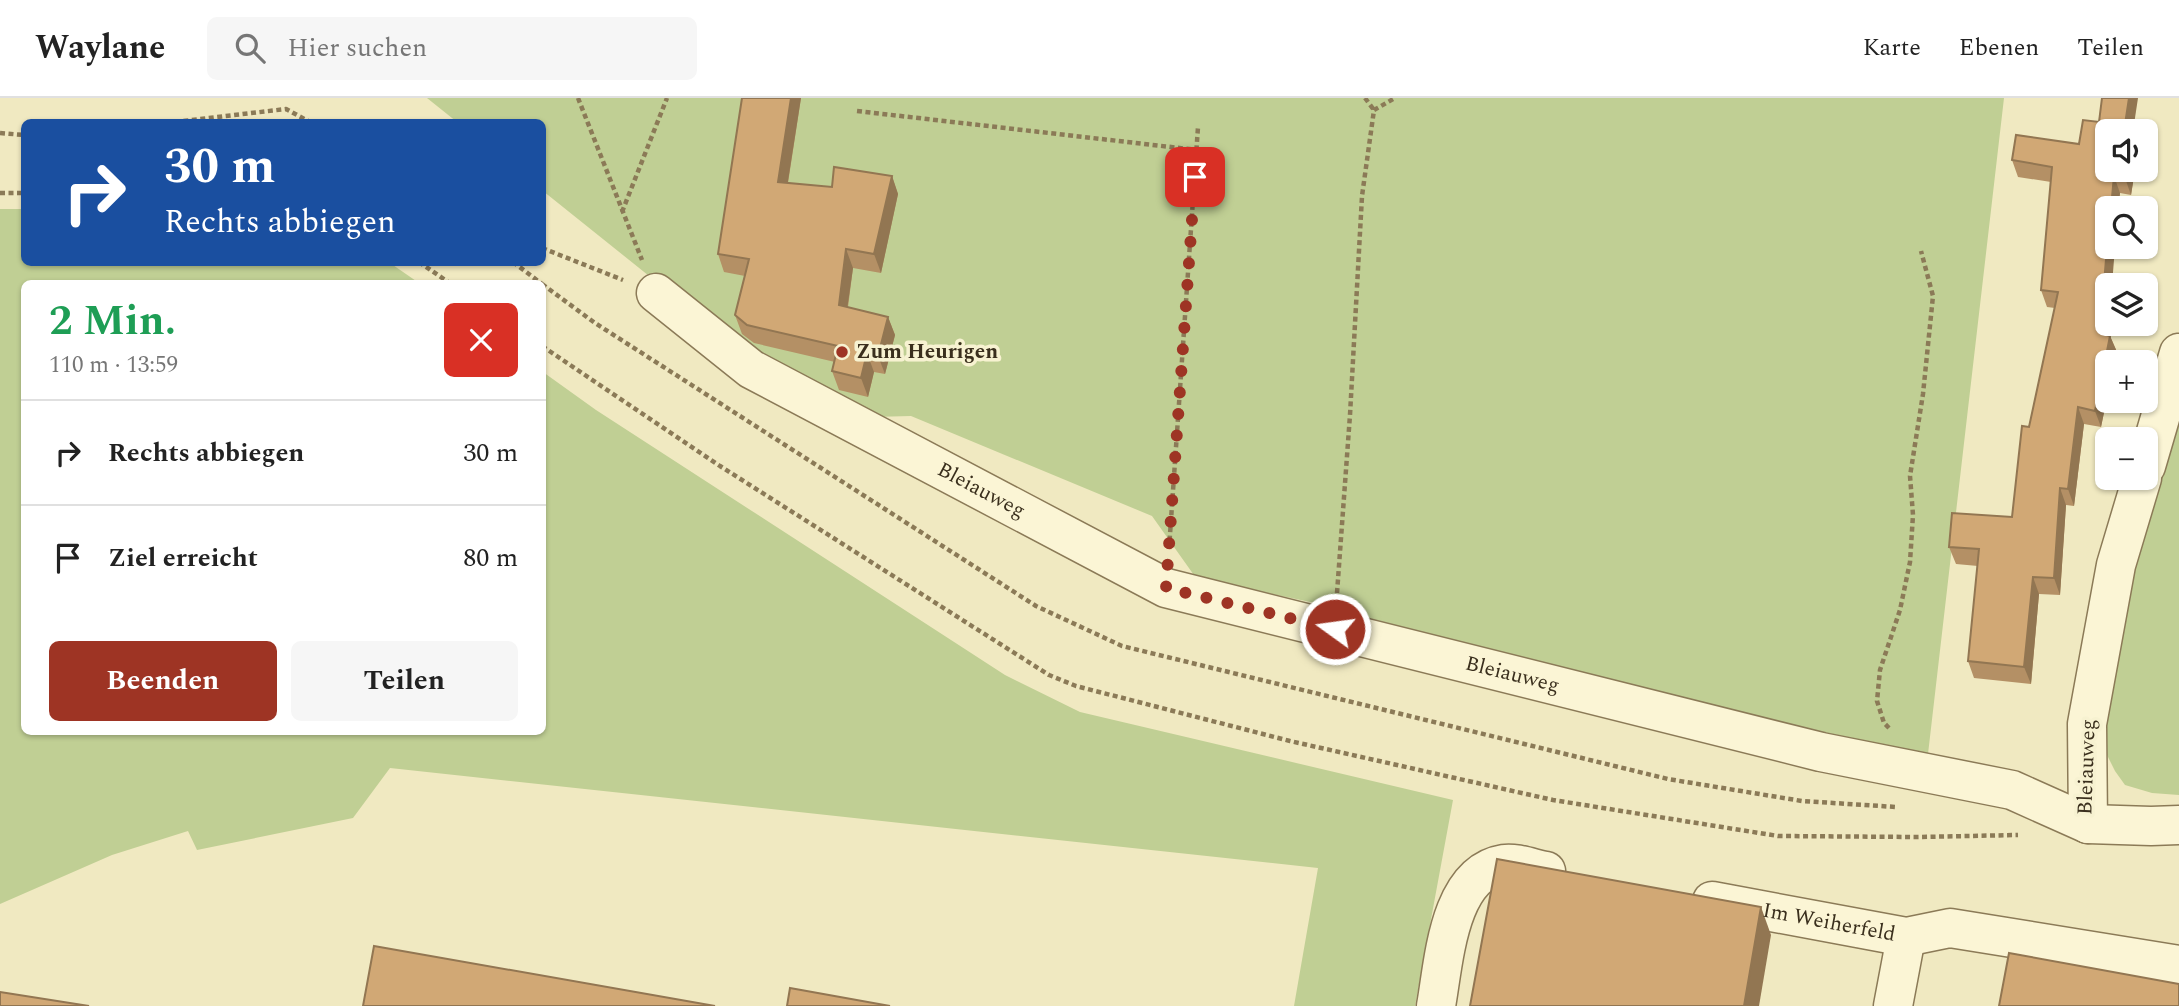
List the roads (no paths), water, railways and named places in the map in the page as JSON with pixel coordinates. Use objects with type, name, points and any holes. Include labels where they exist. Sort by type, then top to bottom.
[{"type":"street","name":"Bleiauweg","points":[[656,293],[751,369],[1166,588],[1821,752],[2012,790],[2088,824],[2087,724],[2116,565],[2138,490]]},
{"type":"street","points":[[2157,427],[2179,353]]},
{"type":"street","points":[[2088,824],[2179,825]]},
{"type":"street","points":[[1436,1006],[1450,926],[1467,887],[1483,871],[1506,863],[1586,878]]},
{"type":"street","name":"Im Weiherfeld","points":[[1679,895],[1906,937],[1950,928],[2179,965]]},
{"type":"street","name":"Im Weiherfeld","points":[[1894,1006],[1906,937]]},
{"type":"place","name":"Zum Heurigen","points":[[842,352]]}]
